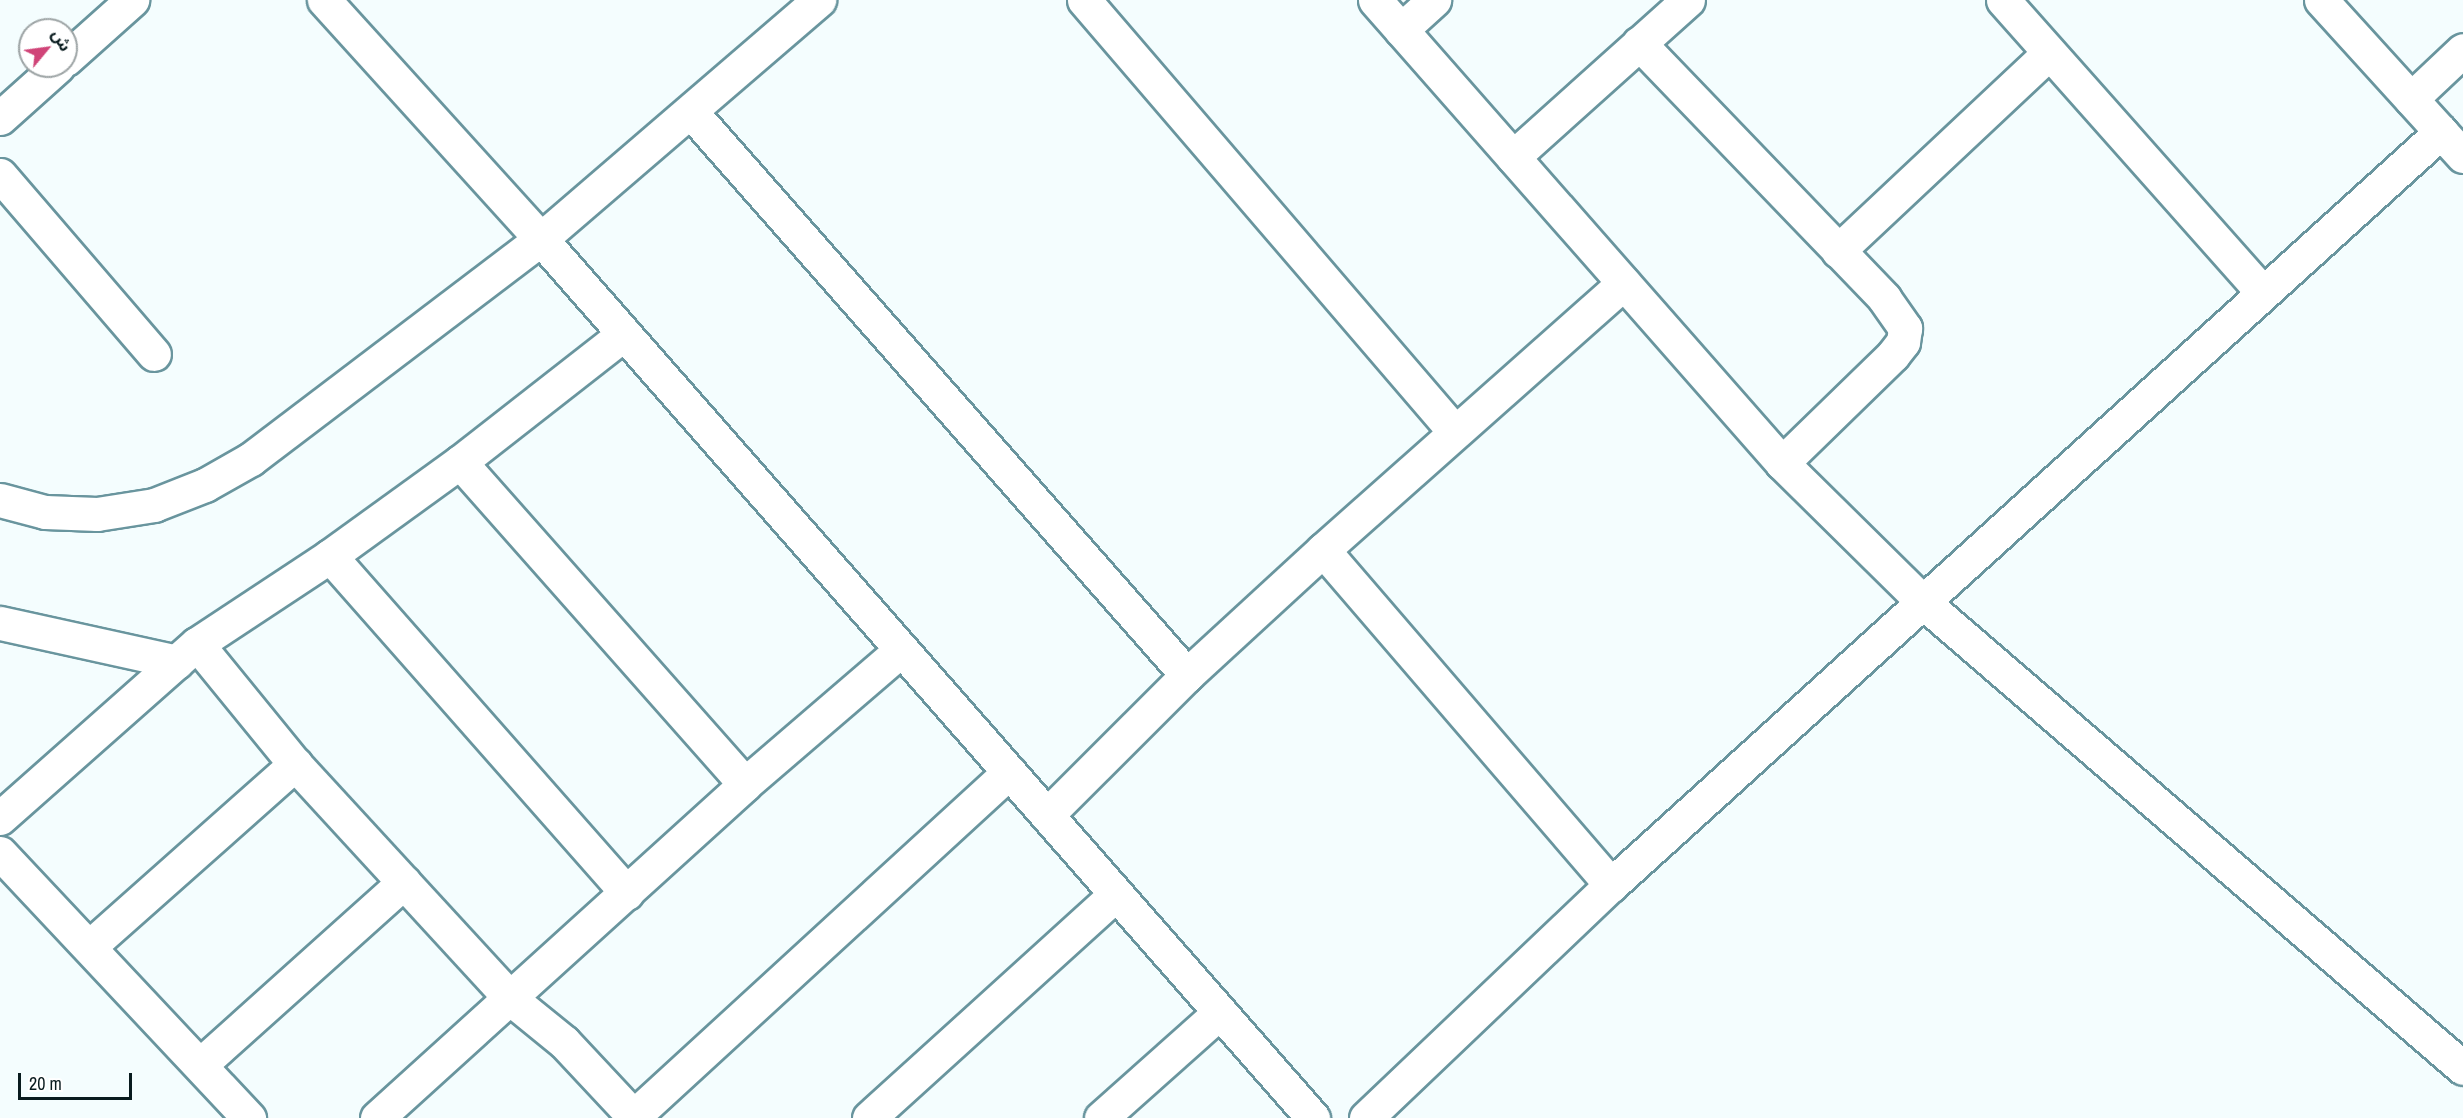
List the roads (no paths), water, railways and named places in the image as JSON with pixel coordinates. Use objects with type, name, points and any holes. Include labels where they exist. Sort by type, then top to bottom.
[{"type":"street","points":[[78,48],[132,0]]},
{"type":"street","points":[[324,0],[541,239],[1313,1118]]},
{"type":"street","points":[[0,500],[45,512],[97,514],[154,505],[205,485],[294,429],[541,239],[692,113],[819,0]]},
{"type":"street","points":[[1084,0],[1454,431]]},
{"type":"street","points":[[1375,0],[1782,462],[1923,602],[2463,1068]]},
{"type":"street","points":[[1401,30],[1434,0]]},
{"type":"street","points":[[1513,157],[1688,0]]},
{"type":"street","points":[[2002,0],[2262,292]]},
{"type":"street","points":[[2321,0],[2463,156]]},
{"type":"street","points":[[1639,43],[1898,314],[1905,328],[1903,342],[1782,462]]},
{"type":"street","points":[[2411,99],[2463,50]]},
{"type":"street","points":[[1838,250],[2049,53]]},
{"type":"street","points":[[0,118],[45,78]]},
{"type":"street","points":[[692,113],[1187,675]]},
{"type":"street","points":[[1366,1118],[1611,885],[2441,132]]},
{"type":"street","points":[[0,175],[154,354]]},
{"type":"street","points":[[1047,815],[1187,675],[1454,431],[1624,283]]},
{"type":"street","points":[[0,818],[187,653],[330,556],[460,462],[624,334]]},
{"type":"street","points":[[460,462],[745,784]]},
{"type":"street","points":[[1323,550],[1611,885]]},
{"type":"street","points":[[330,556],[627,892]]},
{"type":"street","points":[[0,623],[187,653],[295,764],[510,999],[564,1042],[634,1117],[1009,772]]},
{"type":"street","points":[[377,1118],[745,784],[902,650]]},
{"type":"street","points":[[89,947],[295,764]]},
{"type":"street","points":[[0,853],[249,1118]]},
{"type":"street","points":[[200,1065],[404,882]]},
{"type":"street","points":[[869,1118],[1116,894]]},
{"type":"street","points":[[1101,1118],[1220,1012]]}]
